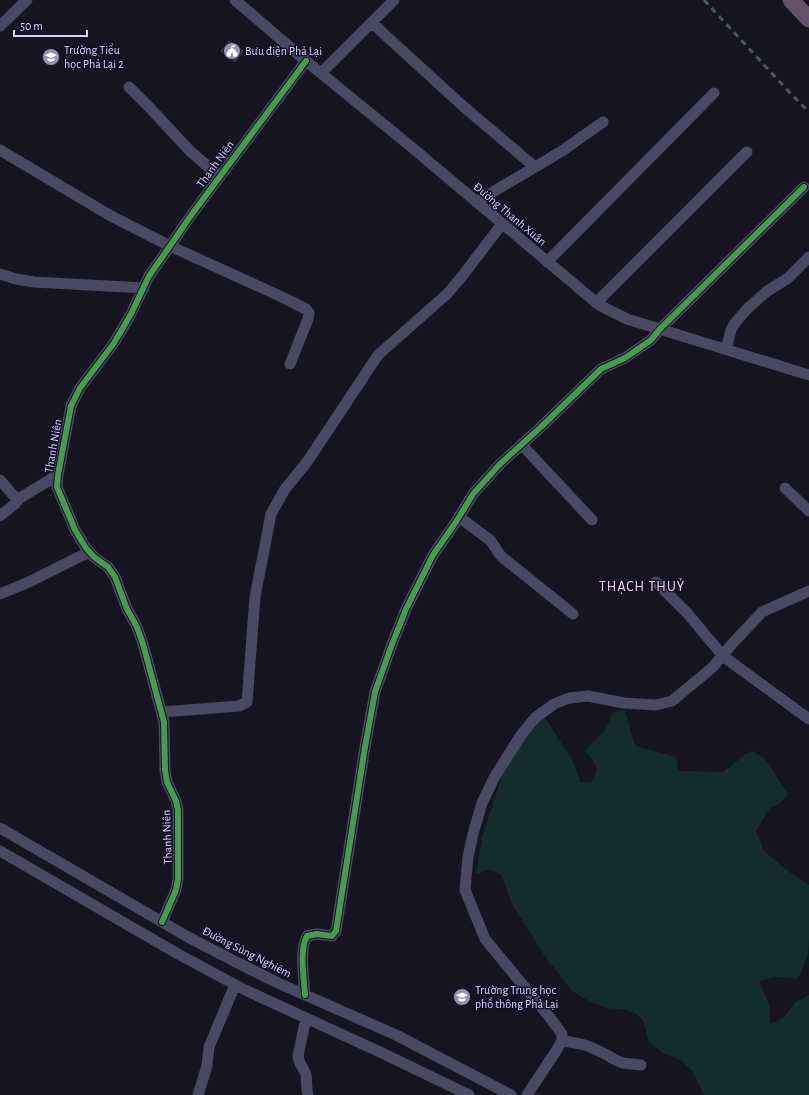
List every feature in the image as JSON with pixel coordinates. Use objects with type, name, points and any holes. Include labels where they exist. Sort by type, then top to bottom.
[{"type":"street","points":[[0,26],[27,0]]},
{"type":"street","name":"Đường Thanh Xuân","points":[[235,0],[599,306],[627,319],[809,375]]},
{"type":"street","points":[[321,73],[394,0]]},
{"type":"street","points":[[372,23],[464,107],[535,167]]},
{"type":"street","name":"Thanh Niên","points":[[162,922],[176,890],[179,868],[178,810],[176,801],[166,782],[164,722],[162,712],[137,627],[127,609],[115,577],[108,566],[89,552],[75,530],[57,487],[58,474],[71,406],[80,388],[114,343],[132,314],[150,276],[170,246],[306,61]]},
{"type":"street","points":[[129,87],[190,151],[220,177]]},
{"type":"street","points":[[547,262],[714,93]]},
{"type":"street","points":[[476,202],[562,151],[603,122]]},
{"type":"street","points":[[0,150],[111,216],[170,246],[282,296],[306,309],[309,313],[308,318],[290,364]]},
{"type":"street","points":[[596,303],[747,152]]},
{"type":"street","points":[[305,995],[303,955],[305,941],[308,936],[316,934],[332,936],[336,931],[375,692],[406,609],[433,555],[473,494],[500,464],[601,370],[632,354],[651,340],[660,329],[804,187]]},
{"type":"street","points":[[162,712],[239,706],[247,702],[255,598],[271,514],[285,489],[307,462],[378,355],[447,294],[502,224]]},
{"type":"street","points":[[726,349],[731,330],[747,309],[766,292],[788,278],[809,257]]},
{"type":"street","points":[[0,274],[16,279],[34,282],[144,288]]},
{"type":"street","points":[[522,445],[592,520]]},
{"type":"street","points":[[0,516],[20,498],[58,474]]},
{"type":"street","points":[[0,480],[14,496],[20,498]]},
{"type":"street","points":[[784,488],[809,511]]},
{"type":"street","points":[[459,517],[490,540],[502,557],[573,614]]},
{"type":"street","points":[[0,594],[29,582],[89,552]]},
{"type":"street","points":[[656,582],[688,614],[723,656],[809,719]]},
{"type":"street","points":[[526,1095],[562,1041],[562,1034],[485,939],[465,890],[468,857],[473,834],[482,803],[494,778],[521,735],[535,718],[554,704],[569,698],[588,696],[624,704],[656,705],[672,701],[713,667],[736,639],[762,612],[809,591]]},
{"type":"street","name":"Đường Sùng Nghiêm","points":[[0,828],[188,937],[278,983],[396,1035],[511,1095]]},
{"type":"street","points":[[0,851],[178,954],[235,985],[469,1095]]},
{"type":"street","points":[[198,1095],[207,1066],[209,1047],[235,985]]},
{"type":"street","points":[[306,1018],[298,1056],[299,1062],[306,1074],[308,1095]]},
{"type":"street","points":[[562,1041],[588,1046],[604,1053],[614,1060],[623,1063],[641,1065]]},
{"type":"green space","points":[[625,710],[635,746],[676,757],[678,771],[723,772],[746,754],[753,751],[766,760],[788,794],[781,803],[770,808],[756,831],[764,851],[785,869],[809,885],[808,955],[798,979],[776,977],[759,981],[769,1005],[770,1024],[783,1018],[795,1003],[809,995],[809,1095],[704,1095],[693,1072],[682,1061],[661,1052],[649,1042],[643,1020],[637,1014],[625,1010],[607,1008],[590,1002],[572,991],[546,958],[513,906],[501,875],[493,870],[487,870],[476,874],[482,837],[504,770],[524,737],[544,716],[572,760],[581,783],[591,782],[596,772],[596,766],[585,751],[605,731],[613,712]]},
{"type":"building","name":"Bưu điện Phả Lại","points":[[229,41],[243,51],[235,62],[221,51]]},
{"type":"railway","points":[[704,0],[809,112]]},
{"type":"cycle path","points":[[162,922],[176,890],[178,879],[178,810],[176,801],[167,782],[165,770],[164,722],[137,627],[127,609],[115,577],[108,567],[94,557],[86,548],[75,530],[57,487],[58,475],[71,406],[80,388],[114,343],[131,314],[149,276],[192,214],[306,61]]},
{"type":"cycle path","points":[[305,995],[303,949],[307,936],[317,934],[332,936],[336,931],[375,692],[406,609],[433,555],[473,494],[500,464],[601,369],[625,358],[651,340],[660,329],[804,187]]},
{"type":"place","name":"Bưu điện Phả Lại","points":[[232,51]]},
{"type":"place","name":"Trường Tiểu học Phả Lại 2","points":[[51,57]]},
{"type":"place","name":"Trường Trung học phổ thông Phả Lại","points":[[462,997]]},
{"type":"district","name":"THẠCH THUỶ","points":[[642,587]]}]
